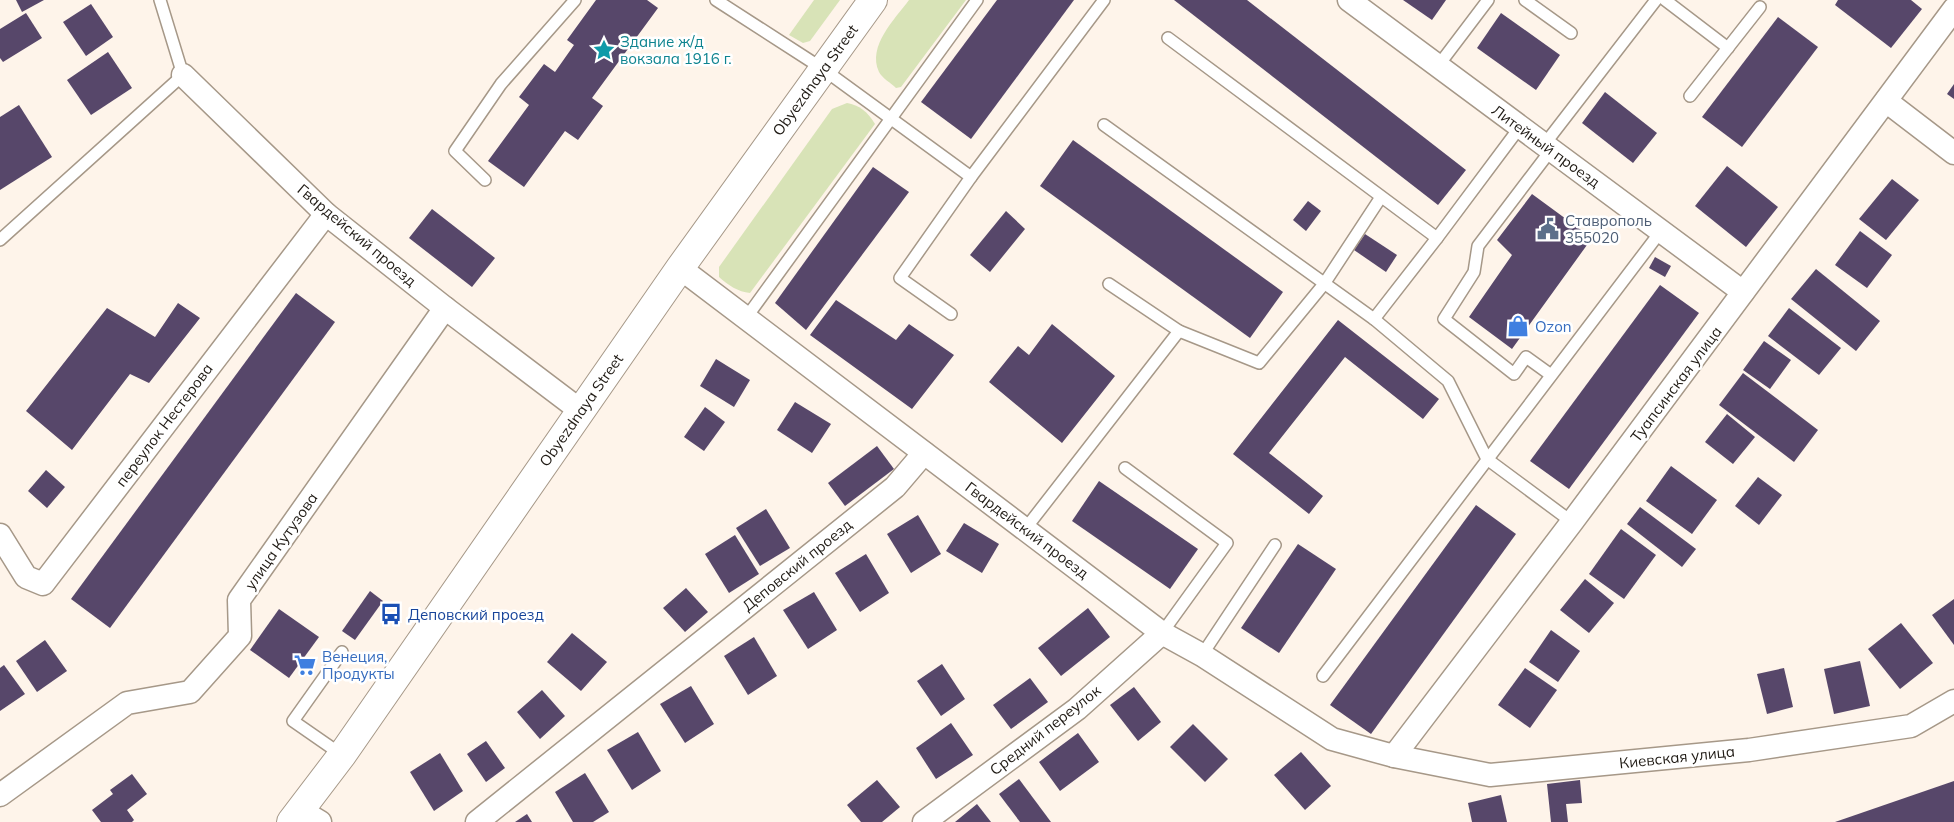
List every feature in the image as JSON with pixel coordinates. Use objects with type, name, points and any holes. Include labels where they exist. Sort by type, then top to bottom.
[{"type":"main road","name":"Obyezdnaya Street","points":[[304,818],[342,755],[581,410],[680,268],[873,0]]},
{"type":"street","name":"Литейный проезд","points":[[1349,0],[1743,292]]},
{"type":"street","name":"Туапсинская улица","points":[[1394,756],[1572,522],[1954,9]]},
{"type":"street","name":"Гвардейский проезд","points":[[183,75],[326,214],[445,308],[581,410]]},
{"type":"street","points":[[1886,100],[1954,153]]},
{"type":"street","name":"переулок Нестерова","points":[[0,535],[26,577],[43,584],[326,214]]},
{"type":"street","name":"Гвардейский проезд","points":[[680,268],[1026,528],[1162,633],[1202,655],[1332,740],[1394,756]]},
{"type":"street","name":"улица Кутузова","points":[[0,795],[127,703],[190,692],[240,636],[239,600],[445,308]]},
{"type":"street","name":"Деповский проезд","points":[[476,822],[895,487],[924,453]]},
{"type":"street","name":"Средний переулок","points":[[924,822],[1077,709],[1162,633]]},
{"type":"street","name":"Киевская улица","points":[[1394,756],[1490,775],[1630,763],[1748,750],[1911,726],[1954,701]]},
{"type":"lane","name":"Гвардейский проезд","points":[[160,0],[183,75]]},
{"type":"lane","points":[[485,180],[455,151],[501,84],[575,0]]},
{"type":"lane","points":[[716,0],[824,69],[971,177]]},
{"type":"lane","points":[[746,318],[977,0]]},
{"type":"lane","points":[[951,314],[900,278],[971,177],[1104,0]]},
{"type":"lane","points":[[1438,66],[1488,0]]},
{"type":"lane","points":[[1525,0],[1571,33]]},
{"type":"lane","points":[[1551,375],[1526,357],[1514,374],[1444,319],[1474,272],[1478,246],[1656,0]]},
{"type":"lane","points":[[1665,0],[1728,48]]},
{"type":"lane","points":[[1690,96],[1760,8]]},
{"type":"lane","points":[[1168,38],[1438,238]]},
{"type":"lane","points":[[0,240],[183,75]]},
{"type":"lane","points":[[1104,125],[1374,319],[1448,381],[1487,459],[1572,522]]},
{"type":"lane","points":[[1374,319],[1438,238],[1520,127]]},
{"type":"lane","points":[[1109,284],[1178,330],[1259,363],[1324,284],[1381,197]]},
{"type":"lane","points":[[1323,676],[1661,231]]},
{"type":"lane","points":[[1026,528],[1178,330]]},
{"type":"lane","points":[[1125,468],[1227,542],[1162,633]]},
{"type":"lane","points":[[1202,655],[1275,545]]},
{"type":"lane","points":[[342,652],[292,721],[342,755]]},
{"type":"green space","points":[[814,0],[840,0],[810,41],[803,43],[789,35]]},
{"type":"green space","points":[[909,0],[966,0],[901,87],[896,88],[879,72],[876,62],[877,52],[884,33]]},
{"type":"green space","points":[[847,103],[863,110],[875,124],[750,293],[737,290],[719,277],[719,267],[832,109]]},
{"type":"building","points":[[16,0],[44,0],[22,12]]},
{"type":"building","points":[[596,0],[647,0],[658,8],[592,98],[603,106],[578,140],[565,131],[524,187],[488,161],[529,105],[519,97],[544,64],[555,72],[574,45],[567,40]]},
{"type":"building","points":[[997,0],[1074,0],[971,139],[921,102]]},
{"type":"building","points":[[1174,0],[1247,0],[1466,170],[1438,205]]},
{"type":"building","points":[[1403,0],[1446,0],[1432,20]]},
{"type":"building","points":[[1838,0],[1911,0],[1922,9],[1891,48],[1835,5]]},
{"type":"building","points":[[91,4],[113,37],[86,56],[63,22]]},
{"type":"building","points":[[26,13],[42,38],[3,62],[0,58],[0,29]]},
{"type":"building","points":[[1501,13],[1560,55],[1536,90],[1477,48]]},
{"type":"building","points":[[1778,17],[1818,47],[1742,147],[1702,117]]},
{"type":"building","points":[[108,52],[132,88],[91,115],[67,80]]},
{"type":"building","points":[[1954,84],[1954,99],[1947,94]]},
{"type":"building","points":[[1605,92],[1657,133],[1633,163],[1582,123]]},
{"type":"building","points":[[19,105],[52,157],[0,190],[0,117]]},
{"type":"building","points":[[1073,140],[1283,292],[1250,338],[1040,186]]},
{"type":"building","points":[[1727,166],[1778,207],[1746,247],[1695,206]]},
{"type":"building","points":[[873,167],[909,192],[806,330],[775,303]]},
{"type":"building","points":[[1892,179],[1919,200],[1886,240],[1859,219]]},
{"type":"building","points":[[1532,194],[1592,238],[1512,349],[1469,317],[1512,255],[1497,240]]},
{"type":"building","points":[[1308,201],[1321,211],[1306,231],[1293,220]]},
{"type":"building","points":[[432,209],[495,258],[472,287],[409,238]]},
{"type":"building","points":[[1006,211],[1025,229],[990,272],[970,255]]},
{"type":"building","points":[[1860,231],[1892,255],[1867,288],[1835,265]]},
{"type":"building","points":[[1365,234],[1397,255],[1386,272],[1354,250]]},
{"type":"building","points":[[1655,257],[1671,266],[1665,277],[1649,268]]},
{"type":"building","points":[[1816,269],[1880,321],[1856,351],[1791,299]]},
{"type":"building","points":[[1660,285],[1699,313],[1569,489],[1530,461]]},
{"type":"building","points":[[296,293],[335,322],[110,628],[71,599]]},
{"type":"building","points":[[836,300],[896,340],[909,324],[954,355],[912,409],[810,335]]},
{"type":"building","points":[[178,303],[200,318],[149,383],[130,374],[72,450],[26,411],[107,308],[155,337]]},
{"type":"building","points":[[1789,308],[1841,348],[1819,375],[1768,336]]},
{"type":"building","points":[[1338,320],[1439,399],[1423,419],[1345,357],[1269,453],[1323,496],[1309,514],[1233,454]]},
{"type":"building","points":[[1052,324],[1115,376],[1062,443],[989,382],[1018,346],[1029,355]]},
{"type":"building","points":[[1764,341],[1791,360],[1770,389],[1743,370]]},
{"type":"building","points":[[716,359],[750,380],[734,407],[700,386]]},
{"type":"building","points":[[1743,373],[1818,430],[1794,462],[1719,405]]},
{"type":"building","points":[[795,402],[831,424],[812,453],[777,430]]},
{"type":"building","points":[[705,407],[725,422],[704,451],[684,437]]},
{"type":"building","points":[[1727,414],[1755,437],[1733,464],[1705,442]]},
{"type":"building","points":[[877,446],[894,469],[845,506],[828,483]]},
{"type":"building","points":[[1671,466],[1717,500],[1692,534],[1646,501]]},
{"type":"building","points":[[46,470],[65,487],[47,508],[28,491]]},
{"type":"building","points":[[1758,477],[1782,495],[1759,525],[1735,506]]},
{"type":"building","points":[[1099,481],[1198,549],[1170,589],[1072,521]]},
{"type":"building","points":[[1476,505],[1516,534],[1371,734],[1330,705]]},
{"type":"building","points":[[1640,507],[1696,549],[1682,567],[1627,524]]},
{"type":"building","points":[[766,509],[790,548],[760,566],[736,528]]},
{"type":"building","points":[[918,515],[941,554],[911,573],[887,534]]},
{"type":"building","points":[[964,523],[999,544],[982,573],[946,551]]},
{"type":"building","points":[[1621,529],[1656,555],[1624,599],[1589,574]]},
{"type":"building","points":[[735,535],[759,574],[729,593],[705,554]]},
{"type":"building","points":[[1298,544],[1336,569],[1279,653],[1241,628]]},
{"type":"building","points":[[866,554],[889,593],[860,612],[835,573]]},
{"type":"building","points":[[1585,579],[1614,603],[1589,633],[1560,610]]},
{"type":"building","points":[[686,588],[708,612],[685,632],[663,608]]},
{"type":"building","points":[[370,591],[383,601],[355,640],[342,631]]},
{"type":"building","points":[[814,592],[837,630],[808,649],[783,610]]},
{"type":"building","points":[[1954,599],[1954,645],[1932,615]]},
{"type":"building","points":[[1088,608],[1110,637],[1061,676],[1038,648]]},
{"type":"building","points":[[279,609],[319,637],[289,678],[250,650]]},
{"type":"building","points":[[1901,623],[1933,663],[1900,689],[1868,649]]},
{"type":"building","points":[[1551,630],[1580,651],[1558,682],[1529,662]]},
{"type":"building","points":[[572,633],[607,662],[581,691],[547,662]]},
{"type":"building","points":[[754,637],[777,676],[748,695],[724,656]]},
{"type":"building","points":[[45,640],[67,671],[37,692],[16,661]]},
{"type":"building","points":[[1860,661],[1870,706],[1834,714],[1824,669]]},
{"type":"building","points":[[942,664],[965,699],[941,716],[917,681]]},
{"type":"building","points":[[4,665],[25,694],[0,711],[0,668]]},
{"type":"building","points":[[1525,668],[1557,690],[1530,728],[1498,705]]},
{"type":"building","points":[[1784,668],[1793,707],[1767,714],[1757,674]]},
{"type":"building","points":[[1030,678],[1048,702],[1011,729],[993,705]]},
{"type":"building","points":[[691,686],[714,724],[685,743],[660,704]]},
{"type":"building","points":[[1134,687],[1161,722],[1138,741],[1110,705]]},
{"type":"building","points":[[542,690],[565,716],[540,739],[517,712]]},
{"type":"building","points":[[951,723],[973,755],[936,779],[916,748]]},
{"type":"building","points":[[1193,724],[1228,759],[1205,782],[1170,747]]},
{"type":"building","points":[[638,732],[661,771],[632,790],[607,750]]},
{"type":"building","points":[[1078,733],[1099,762],[1060,791],[1039,762]]},
{"type":"building","points":[[486,741],[505,768],[486,782],[467,754]]},
{"type":"building","points":[[1301,752],[1331,786],[1305,810],[1274,775]]},
{"type":"building","points":[[440,753],[463,791],[434,811],[410,772]]},
{"type":"building","points":[[585,773],[609,812],[593,822],[573,822],[555,792]]},
{"type":"building","points":[[132,774],[147,794],[127,810],[134,820],[132,822],[101,822],[92,810],[113,794],[110,790]]},
{"type":"building","points":[[1019,779],[1051,822],[1020,822],[999,794]]},
{"type":"building","points":[[877,780],[900,807],[882,822],[861,822],[847,805]]},
{"type":"building","points":[[1580,780],[1582,803],[1566,804],[1568,822],[1551,822],[1547,784]]},
{"type":"building","points":[[1954,781],[1954,822],[1835,822]]},
{"type":"building","points":[[1501,795],[1507,822],[1472,822],[1468,803]]},
{"type":"building","points":[[977,804],[991,822],[955,822]]},
{"type":"building","points":[[527,814],[532,822],[515,822]]},
{"type":"place","name":"Здание ж/д вокзала 1916 г.","points":[[604,50]]},
{"type":"place","name":"Ставрополь 355020","points":[[1548,229]]},
{"type":"place","name":"Ozon","points":[[1518,326]]},
{"type":"place","name":"Деповский проезд","points":[[391,614]]},
{"type":"place","name":"Венеция, Продукты","points":[[305,665]]}]
